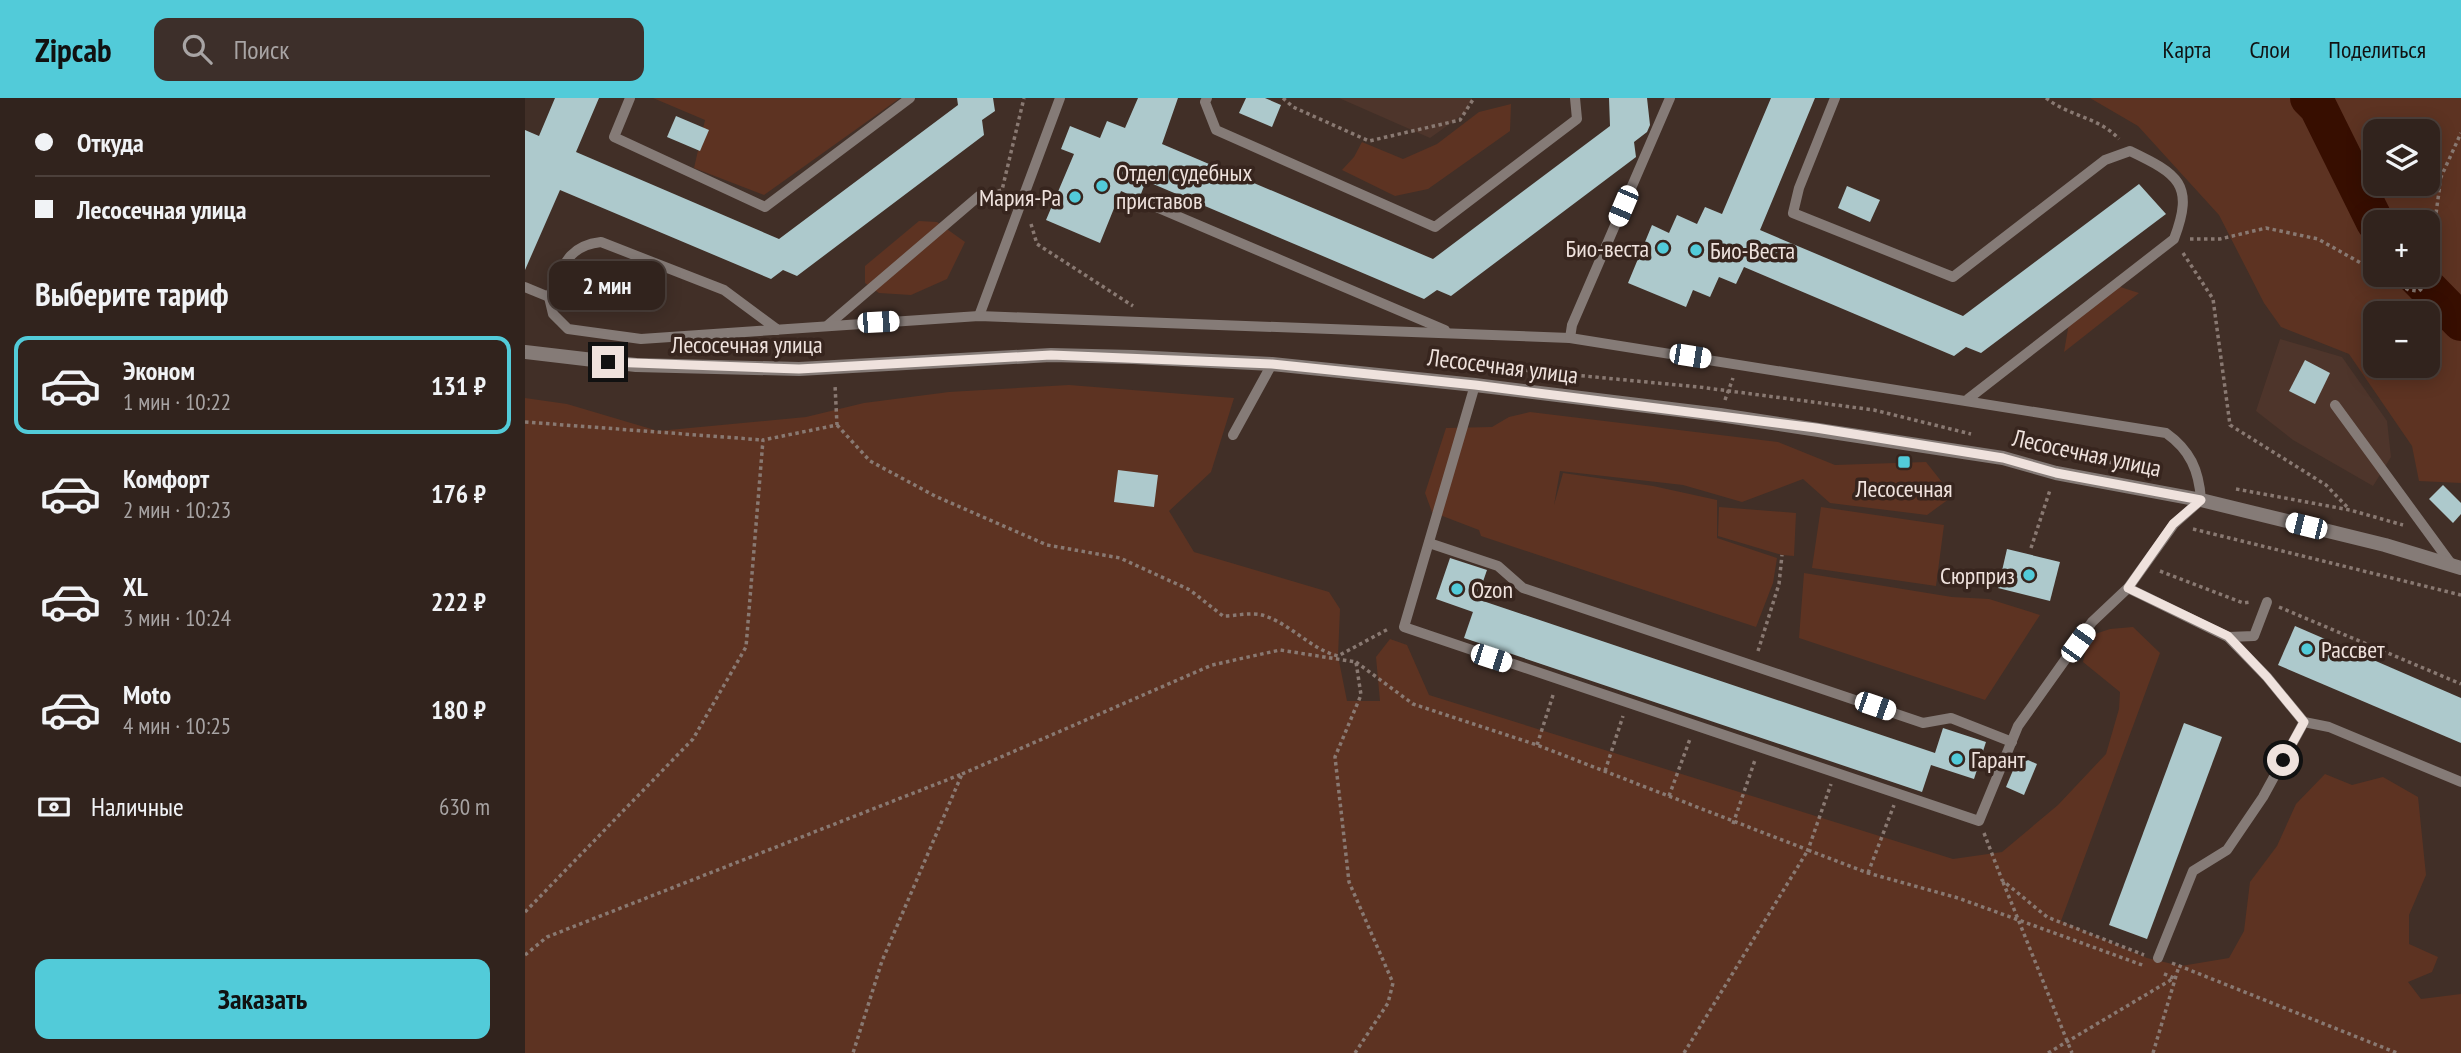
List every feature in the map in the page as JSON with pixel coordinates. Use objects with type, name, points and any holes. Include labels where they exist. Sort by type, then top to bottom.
[{"type":"street","name":"Лесосечная улица","points":[[525,352],[636,365],[834,367],[1051,355],[1272,364],[1475,385],[1720,415],[2003,458],[2056,473],[2201,500],[2385,545],[2457,566]]},
{"type":"lane","points":[[630,98],[614,137],[765,207],[910,98]]},
{"type":"lane","points":[[979,316],[1060,98]]},
{"type":"lane","points":[[1207,98],[1216,130],[1435,227],[1577,119],[1575,98]]},
{"type":"lane","points":[[1663,98],[1665,112]]},
{"type":"lane","points":[[1570,338],[1572,325],[1670,98]]},
{"type":"lane","points":[[1835,98],[1799,188],[1793,213],[1953,278],[2105,160],[2130,151],[2163,167],[2183,191],[2184,213],[2174,239],[1968,399]]},
{"type":"lane","points":[[827,325],[979,196]]},
{"type":"lane","points":[[1149,204],[1452,333]]},
{"type":"lane","points":[[778,330],[723,290],[601,242],[583,244],[571,253],[549,297],[553,314],[568,328],[641,339],[778,330],[827,325],[979,316],[1570,338],[1968,399],[2166,433],[2184,446],[2200,482],[2201,500],[2173,524],[2128,588],[2092,622],[2018,726],[1979,821],[1423,636],[1404,627],[1475,385]]},
{"type":"lane","points":[[525,287],[549,297]]},
{"type":"lane","points":[[1233,435],[1272,364]]},
{"type":"lane","points":[[2335,405],[2457,566]]},
{"type":"lane","points":[[1429,543],[1498,566],[1523,588],[1755,664],[1923,723],[1951,718],[2012,742]]},
{"type":"lane","points":[[2128,588],[2228,636],[2304,722],[2329,727],[2461,782]]},
{"type":"lane","points":[[2228,636],[2254,636],[2267,602]]},
{"type":"lane","points":[[2158,958],[2193,871],[2227,850],[2263,797],[2304,722]]},
{"type":"path","points":[[979,196],[1002,190],[1024,98]]},
{"type":"path","points":[[1283,98],[1293,107],[1369,141],[1460,120],[1474,98]]},
{"type":"path","points":[[2046,98],[2056,107],[2108,127],[2130,151]]},
{"type":"path","points":[[2436,210],[2441,177],[2461,133]]},
{"type":"path","points":[[1023,197],[1037,244],[1131,306],[1145,306]]},
{"type":"path","points":[[2174,239],[2220,239],[2266,228],[2318,239],[2363,264]]},
{"type":"path","points":[[2174,239],[2213,299],[2230,425],[2326,485],[2350,510]]},
{"type":"path","points":[[2403,287],[2419,291],[2423,287]]},
{"type":"path","points":[[1720,415],[1738,363]]},
{"type":"path","points":[[834,367],[837,425],[870,461],[935,496],[1047,545],[1120,558],[1190,590],[1223,616],[1261,614],[1307,639],[1320,652],[1338,656],[1406,619]]},
{"type":"path","points":[[525,422],[764,440],[837,425]]},
{"type":"path","points":[[525,912],[693,739],[746,647],[764,440]]},
{"type":"path","points":[[2031,548],[2061,452]]},
{"type":"path","points":[[2173,524],[2461,596]]},
{"type":"path","points":[[1755,664],[1779,584],[1782,555]]},
{"type":"path","points":[[2143,564],[2243,603],[2267,602],[2461,684]]},
{"type":"path","points":[[525,955],[547,937],[962,774],[1212,665],[1280,650],[1356,662],[1413,704],[1605,771],[1733,824],[1868,873],[2018,920],[2149,968]]},
{"type":"path","points":[[1355,1053],[1388,1003],[1393,983],[1349,882],[1335,757],[1361,695],[1356,662]]},
{"type":"path","points":[[1537,746],[1558,680]]},
{"type":"path","points":[[1605,771],[1627,704]]},
{"type":"path","points":[[1669,796],[1694,727]]},
{"type":"path","points":[[1733,824],[1759,748]]},
{"type":"path","points":[[1684,1053],[1808,850],[1835,773]]},
{"type":"path","points":[[853,1053],[882,961],[962,774]]},
{"type":"path","points":[[1868,873],[1898,794]]},
{"type":"path","points":[[1979,821],[2072,1053]]},
{"type":"path","points":[[2002,880],[2047,917],[2137,954],[2179,966],[2397,1053]]},
{"type":"path","points":[[2153,1053],[2179,966]]},
{"type":"path","points":[[2162,973],[2174,978]]},
{"type":"path","points":[[2048,1053],[2174,978]]},
{"type":"shaded area","points":[[653,98],[900,98],[764,195],[694,168],[705,120]]},
{"type":"shaded area","points":[[1339,98],[1472,98],[1465,113],[1430,138]]},
{"type":"shaded area","points":[[2090,98],[2461,98],[2461,483],[2419,481],[2412,446],[2365,378],[2440,378],[2440,301],[2363,301],[2363,374],[2349,354],[2281,327],[2264,303],[2219,215],[2138,126]]},
{"type":"shaded area","points":[[1511,104],[1510,131],[1428,189],[1395,196],[1342,170],[1354,157],[1362,142],[1403,159],[1437,144],[1479,112]]},
{"type":"shaded area","points":[[919,221],[937,222],[965,242],[947,279],[911,295],[879,293],[865,283],[865,266]]},
{"type":"shaded area","points":[[2114,285],[2139,293],[2064,352],[2069,323]]},
{"type":"shaded area","points":[[2280,339],[2342,357],[2387,421],[2391,457],[2373,486],[2293,440],[2256,411]]},
{"type":"shaded area","points":[[1069,385],[1234,398],[1211,472],[1169,511],[1194,552],[1329,592],[1340,609],[1338,656],[1347,701],[1380,701],[1376,657],[1390,639],[1407,645],[1429,695],[1953,859],[2002,852],[2058,805],[2106,754],[2119,709],[2120,692],[2083,662],[2089,636],[2110,629],[2133,627],[2160,653],[2061,921],[2147,958],[2181,966],[2229,958],[2244,931],[2250,882],[2277,846],[2296,804],[2325,774],[2352,785],[2383,777],[2418,797],[2426,875],[2409,915],[2409,944],[2438,957],[2432,972],[2408,982],[2421,999],[2461,994],[2461,1053],[525,1053],[525,398],[567,404],[658,431],[806,417],[864,403],[949,392]]},
{"type":"shaded area","points":[[1530,412],[1778,442],[1835,465],[1926,462],[1953,496],[1927,515],[1830,503],[1803,479],[1742,502],[1683,485],[1560,471],[1554,505],[1563,473],[1653,486],[1717,500],[1717,538],[1777,558],[1773,583],[1756,627],[1481,536],[1479,530],[1432,512],[1425,493],[1446,428],[1492,427],[1509,417]]},
{"type":"shaded area","points":[[1719,507],[1796,513],[1794,556],[1718,536]]},
{"type":"shaded area","points":[[1821,507],[1944,525],[1936,586],[1812,568]]},
{"type":"shaded area","points":[[1804,573],[1952,597],[1989,599],[2040,615],[1985,700],[1799,638]]},
{"type":"building","points":[[555,98],[599,98],[576,152],[779,239],[958,105],[957,98],[993,98],[995,111],[982,120],[984,135],[797,276],[783,270],[771,279],[560,190],[525,270],[525,130],[539,136]]},
{"type":"building","points":[[1138,98],[1178,98],[1162,144],[1433,259],[1610,126],[1609,98],[1647,98],[1650,125],[1647,132],[1634,142],[1636,157],[1451,296],[1437,290],[1424,299],[1146,181],[1139,199],[1121,191],[1100,243],[1046,220],[1074,154],[1061,149],[1070,126],[1100,138],[1107,121],[1125,128]]},
{"type":"building","points":[[1246,98],[1265,98],[1281,105],[1272,127],[1239,113]]},
{"type":"building","points":[[1771,98],[1815,98],[1760,230],[1963,316],[2139,184],[2166,214],[1981,353],[1966,347],[1954,356],[1744,267],[1736,284],[1719,277],[1710,297],[1693,290],[1686,307],[1628,283],[1652,225],[1669,233],[1677,215],[1697,224],[1705,207],[1722,214]]},
{"type":"building","points":[[676,116],[709,130],[700,151],[667,137]]},
{"type":"building","points":[[1847,186],[1880,200],[1870,222],[1838,208]]},
{"type":"building","points":[[2305,360],[2330,373],[2315,404],[2289,391]]},
{"type":"building","points":[[1118,470],[1158,475],[1154,507],[1114,502]]},
{"type":"building","points":[[2443,485],[2461,503],[2461,514],[2453,523],[2429,499]]},
{"type":"building","name":"Сюрприз","points":[[2007,549],[2060,562],[2050,601],[1998,588]]},
{"type":"building","points":[[1450,558],[1487,570],[1477,599],[1935,753],[1943,728],[1986,742],[1974,779],[1931,765],[1922,792],[1464,638],[1473,612],[1436,599]]},
{"type":"building","points":[[2295,626],[2461,698],[2461,743],[2278,665]]},
{"type":"building","points":[[2184,723],[2222,737],[2147,939],[2109,925]]},
{"type":"building","points":[[2019,756],[2037,764],[2024,795],[2006,787]]},
{"type":"waterway","points":[[2309,98],[2318,107],[2369,210]]},
{"type":"waterway","points":[[2427,287],[2461,322]]},
{"type":"place","name":"Отдел судебных приставов","points":[[1102,186]]},
{"type":"place","name":"Мария-Ра","points":[[1075,197]]},
{"type":"place","name":"Био-веста","points":[[1663,248]]},
{"type":"place","name":"Био-Веста","points":[[1696,250]]},
{"type":"place","name":"Лесосечная","points":[[1904,462]]},
{"type":"place","name":"Сюрприз","points":[[2029,575]]},
{"type":"place","name":"Ozon","points":[[1457,589]]},
{"type":"place","name":"Рассвет","points":[[2307,649]]},
{"type":"place","name":"Гарант","points":[[1957,759]]},
{"type":"route","points":[[608,362],[799,369],[1051,355],[1272,364],[1475,385],[1816,428],[2003,458],[2056,473],[2132,485],[2201,500],[2173,524],[2128,588],[2228,636],[2267,677],[2304,722],[2283,760]]}]
